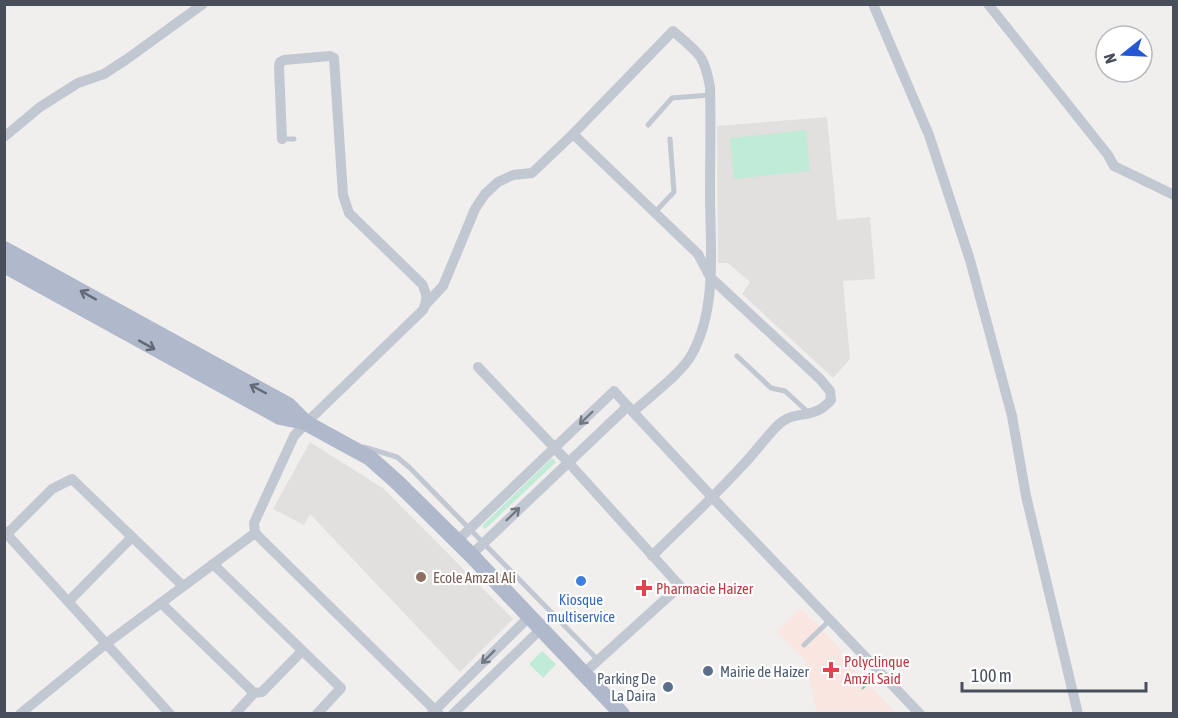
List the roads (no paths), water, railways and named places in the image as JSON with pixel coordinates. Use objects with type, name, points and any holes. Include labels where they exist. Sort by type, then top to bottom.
[{"type":"main road","points":[[4,249],[288,405],[306,423]]},
{"type":"main road","points":[[4,265],[280,417],[306,423],[380,466],[458,541],[622,714]]},
{"type":"street","points":[[4,137],[48,101],[78,84],[104,74],[127,60],[203,4]]},
{"type":"street","points":[[873,4],[929,135],[970,261],[1012,416],[1026,496],[1078,714]]},
{"type":"street","points":[[988,4],[1108,155],[1114,166],[1173,195]]},
{"type":"street","points":[[471,555],[568,462],[691,357],[702,329],[710,278],[710,95],[706,66],[700,54],[673,31],[532,173],[513,175],[498,182],[485,194],[475,209],[443,286],[423,310],[294,436],[254,523],[255,533],[435,712],[536,622]]},
{"type":"street","points":[[282,139],[280,62],[330,56],[334,58],[345,205],[349,213],[422,284],[427,303]]},
{"type":"street","points":[[573,134],[698,254],[710,278],[820,379],[830,391],[831,400],[823,410],[786,419],[778,425],[742,467],[652,556]]},
{"type":"street","points":[[478,367],[680,586],[584,673]]},
{"type":"street","points":[[458,541],[614,391],[920,714]]},
{"type":"street","points":[[170,714],[6,533],[52,489],[72,480],[183,586]]},
{"type":"street","points":[[20,714],[107,643],[255,533]]},
{"type":"street","points":[[69,601],[132,537]]},
{"type":"street","points":[[213,564],[341,688],[317,714]]},
{"type":"street","points":[[161,603],[254,693]]},
{"type":"street","points":[[453,714],[536,622]]},
{"type":"street","points":[[235,714],[254,693],[262,692],[302,651]]},
{"type":"lane","points":[[648,125],[672,98],[710,95]]},
{"type":"lane","points":[[282,139],[294,139]]},
{"type":"lane","points":[[655,212],[674,192],[670,139]]},
{"type":"lane","points":[[737,356],[771,388],[785,391],[810,414]]},
{"type":"lane","points":[[326,434],[397,458],[410,468],[598,660]]},
{"type":"lane","points":[[804,645],[830,620]]},
{"type":"place","name":"Ecole Amzal Ali","points":[[421,577]]},
{"type":"place","name":"Kiosque multiservice","points":[[581,581]]},
{"type":"place","name":"Pharmacie Haizer","points":[[644,588]]},
{"type":"place","name":"Polyclinque Amzil Said","points":[[831,670]]},
{"type":"place","name":"Mairie de Haizer","points":[[708,671]]},
{"type":"place","name":"Parking De La Daira","points":[[668,687]]}]
